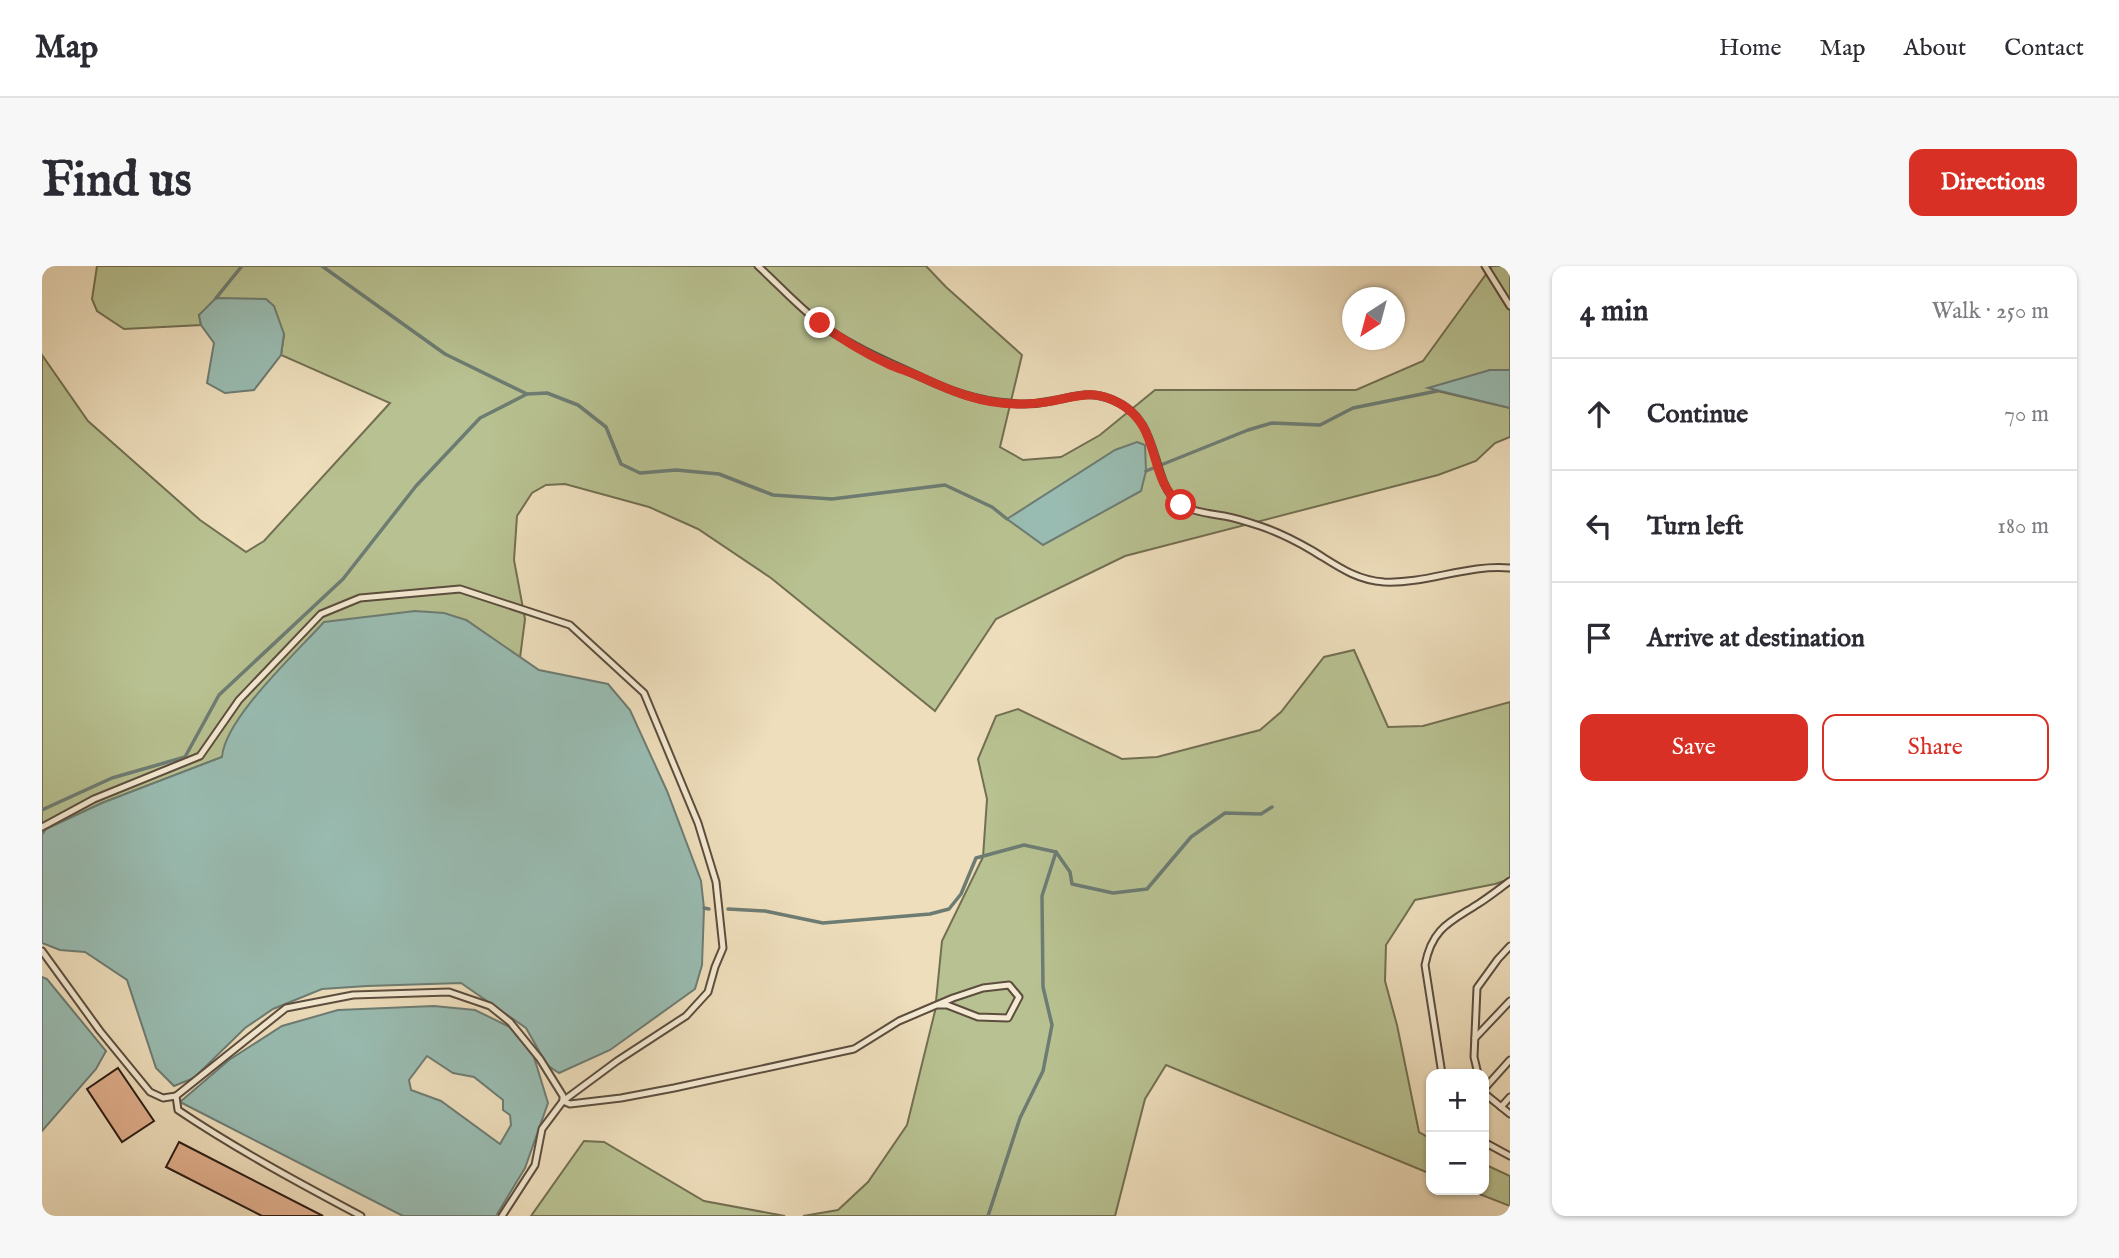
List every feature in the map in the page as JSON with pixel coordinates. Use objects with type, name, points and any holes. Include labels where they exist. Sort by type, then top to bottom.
[{"type":"lane","points":[[758,266],[820,323],[839,336],[879,359],[960,394],[1013,404],[1054,401],[1074,395],[1094,395],[1123,405],[1145,426],[1164,484],[1179,503],[1197,511],[1232,517],[1273,531],[1312,550],[1345,572],[1371,580],[1399,582],[1475,568],[1510,568]]},
{"type":"lane","points":[[1485,266],[1510,306]]},
{"type":"lane","points":[[42,827],[94,799],[201,756],[239,700],[321,614],[360,598],[460,589],[570,625],[644,693],[698,823],[716,882],[723,948],[708,992],[686,1016],[617,1061],[563,1101],[542,1129],[535,1165],[502,1216]]},
{"type":"lane","points":[[1441,1069],[1426,957],[1441,928],[1510,881]]},
{"type":"lane","points":[[1477,1069],[1474,1057],[1477,988],[1510,946]]},
{"type":"lane","points":[[42,951],[100,1031],[150,1092],[163,1098],[176,1096],[286,1008],[353,995],[449,992],[490,1006],[510,1022],[540,1059],[563,1096],[563,1101]]},
{"type":"lane","points":[[563,1101],[570,1104],[621,1098],[854,1049],[899,1021],[953,998],[983,988],[1009,985],[1019,997],[1008,1018],[978,1017],[947,1005],[938,1005]]},
{"type":"lane","points":[[1475,1038],[1510,1001]]},
{"type":"lane","points":[[1489,1085],[1510,1060]]},
{"type":"lane","points":[[176,1096],[178,1110],[201,1126],[361,1216]]},
{"type":"lane","points":[[1489,1096],[1510,1114]]},
{"type":"lane","points":[[1501,1107],[1510,1097]]},
{"type":"lane","points":[[1489,1145],[1510,1156]]},
{"type":"green space","points":[[97,266],[926,266],[1022,355],[1000,447],[1023,460],[1061,457],[1100,435],[1155,390],[1356,390],[1423,361],[1492,266],[1510,266],[1510,370],[1490,370],[1437,391],[1510,408],[1510,437],[1495,443],[1476,461],[1438,475],[1125,556],[996,619],[935,711],[771,578],[698,529],[649,507],[565,484],[546,485],[532,493],[517,516],[514,560],[525,619],[520,658],[466,620],[222,757],[102,803],[46,829],[42,835],[42,355],[88,421],[200,520],[246,552],[264,541],[390,403],[281,355],[284,334],[199,315],[201,325],[124,329],[97,311],[92,299]]},
{"type":"green space","points":[[1354,650],[1388,727],[1423,726],[1510,702],[1510,879],[1415,900],[1386,945],[1385,981],[1419,1132],[1426,1136],[1426,1172],[1166,1065],[1145,1099],[1115,1216],[803,1216],[838,1210],[868,1182],[907,1125],[935,1011],[942,941],[983,857],[987,799],[978,759],[996,716],[1018,709],[1122,759],[1157,757],[1260,730],[1281,712],[1324,657]]},
{"type":"green space","points":[[584,1141],[604,1142],[704,1201],[785,1216],[531,1216]]},
{"type":"green space","points":[[1489,1166],[1510,1176],[1510,1206],[1482,1195],[1489,1195]]},
{"type":"water","points":[[216,298],[266,299],[274,306],[284,334],[281,355],[254,390],[225,393],[207,383],[214,343],[201,325],[199,315]]},
{"type":"water","points":[[1490,370],[1510,370],[1510,408],[1428,388]]},
{"type":"water","points":[[1137,442],[1145,445],[1146,471],[1141,491],[1043,545],[1007,519],[1115,450]]},
{"type":"water","points":[[415,611],[444,613],[466,620],[539,670],[608,684],[630,710],[667,791],[701,881],[704,908],[702,965],[695,989],[610,1050],[559,1073],[547,1065],[526,1028],[461,983],[322,989],[273,1009],[245,1028],[194,1078],[174,1086],[156,1068],[127,980],[85,952],[60,950],[42,943],[42,835],[46,829],[102,803],[222,757],[226,741],[248,705],[324,622]]},
{"type":"water","points":[[42,977],[47,979],[106,1051],[96,1069],[42,1131]]},
{"type":"water","points":[[434,1006],[475,1010],[514,1029],[533,1054],[548,1103],[525,1168],[496,1216],[403,1216],[180,1102],[229,1060],[282,1026],[338,1010]],"holes":[[[427,1056],[453,1073],[474,1077],[503,1100],[503,1110],[510,1115],[511,1125],[500,1144],[441,1101],[411,1090],[409,1080]]]},
{"type":"building","points":[[118,1068],[154,1121],[122,1142],[87,1089]]},
{"type":"building","points":[[179,1142],[323,1216],[262,1216],[166,1167]]},
{"type":"waterway","points":[[216,298],[242,266]]},
{"type":"waterway","points":[[322,266],[445,354],[527,394]]},
{"type":"waterway","points":[[1146,471],[1272,423],[1320,425],[1353,408],[1437,391]]},
{"type":"waterway","points":[[42,810],[112,778],[185,757],[219,695],[343,579],[416,486],[480,418],[527,394],[547,393],[578,405],[606,427],[621,464],[640,473],[676,470],[719,474],[773,495],[832,499],[945,485],[992,507],[1007,519]]},
{"type":"waterway","points":[[728,909],[765,911],[823,923],[930,914],[949,909],[961,894],[976,858],[1024,845],[1056,852],[1070,872],[1072,884],[1113,893],[1147,889],[1191,837],[1225,813],[1261,814],[1272,807]]},
{"type":"waterway","points":[[988,1216],[1020,1118],[1043,1071],[1052,1025],[1043,987],[1042,896],[1056,852]]},
{"type":"waterway","points":[[704,908],[709,909]]},
{"type":"route","points":[[820,323],[879,359],[973,398],[1027,404],[1084,394],[1114,400],[1131,411],[1145,426],[1164,484],[1171,496],[1181,505]]}]
